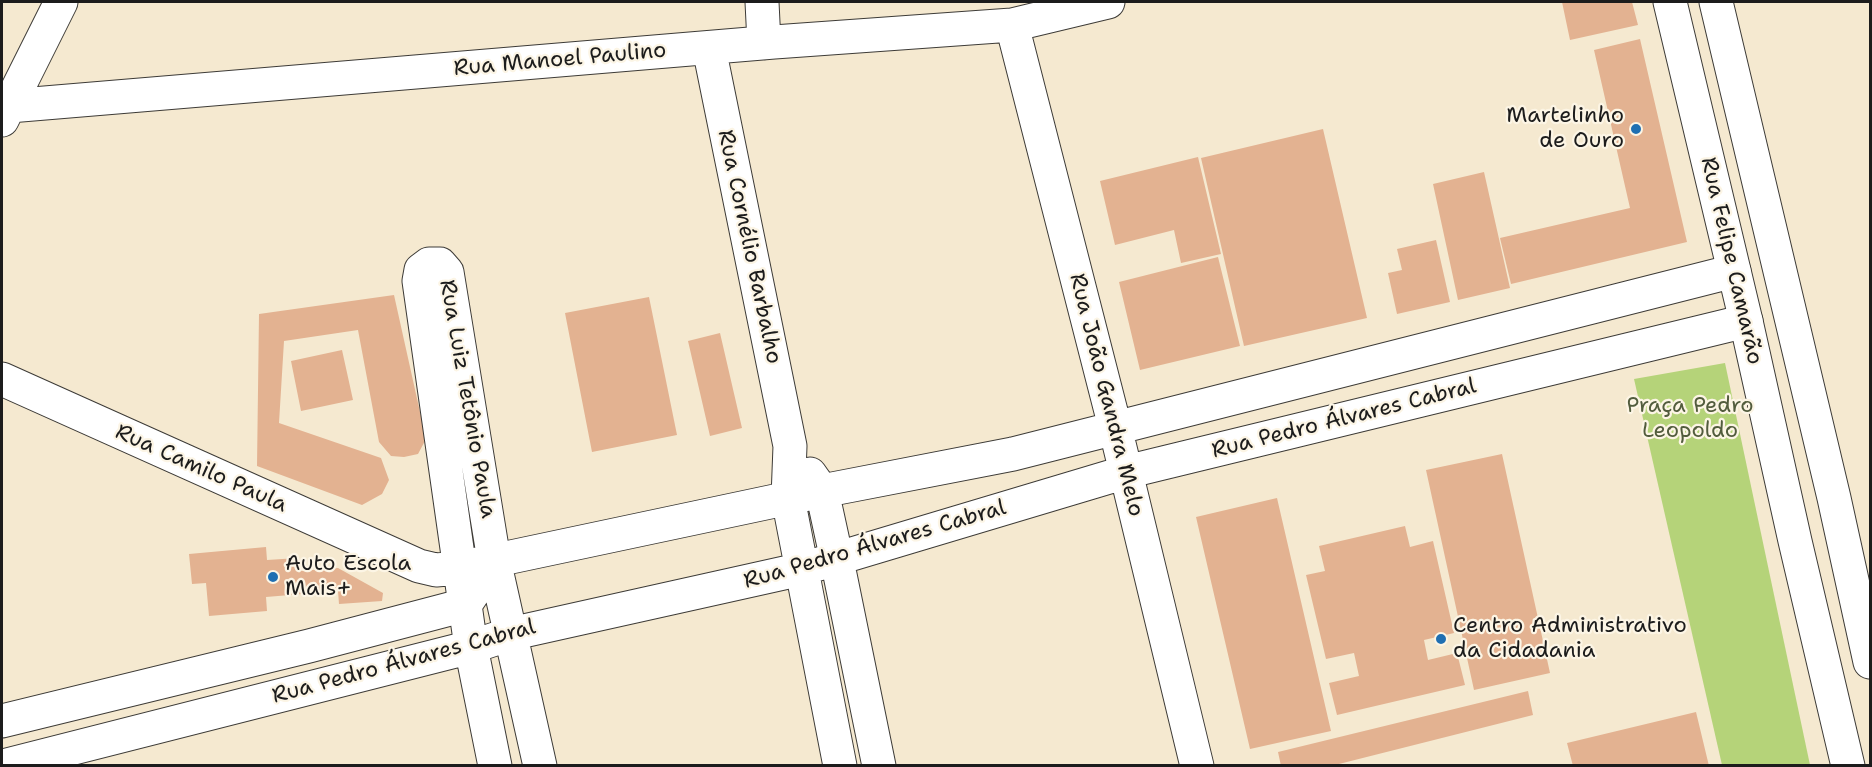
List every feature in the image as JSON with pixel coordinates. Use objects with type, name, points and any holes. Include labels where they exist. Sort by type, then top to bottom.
[{"type":"street","points":[[5,113],[61,2]]},
{"type":"street","points":[[762,2],[764,43]]},
{"type":"street","name":"Rua Manoel Paulino","points":[[5,113],[764,43],[1012,25],[1108,2]]},
{"type":"street","name":"Rua Felipe Camarão","points":[[1670,2],[1848,765]]},
{"type":"street","name":"Rua Felipe Camarão","points":[[1716,2],[1870,662]]},
{"type":"street","name":"Rua João Gandra Melo","points":[[1012,25],[1115,427],[1197,765]]},
{"type":"street","name":"Rua Cornélio Barbalho","points":[[709,48],[789,446],[788,498],[840,765]]},
{"type":"street","name":"Rua Luiz Tetônio Paula","points":[[495,765],[471,646],[419,281],[421,270],[429,264],[440,264],[447,272],[494,560],[540,765]]},
{"type":"street","points":[[459,568],[822,491],[1013,454],[1734,271]]},
{"type":"street","name":"Rua Pedro Álvares Cabral","points":[[3,765],[471,646],[510,634],[802,569],[1126,472],[1746,321]]},
{"type":"street","name":"Rua Camilo Paula","points":[[2,379],[420,566],[436,570],[459,568]]},
{"type":"street","name":"Rua Cornélio Barbalho","points":[[789,446],[822,491],[879,765]]},
{"type":"street","points":[[465,605],[494,560]]},
{"type":"street","name":"Rua Pedro Álvares Cabral","points":[[2,721],[309,646],[465,605]]},
{"type":"green space","name":"Praça Pedro Leopoldo","points":[[1725,363],[1810,765],[1722,765],[1634,379]]},
{"type":"building","points":[[1562,2],[1632,2],[1638,25],[1570,40]]},
{"type":"building","name":"Martelinho de Ouro","points":[[1640,39],[1687,242],[1511,284],[1500,238],[1630,208],[1594,50]]},
{"type":"building","points":[[1323,129],[1367,318],[1244,346],[1201,158]]},
{"type":"building","points":[[1198,157],[1221,254],[1181,263],[1174,230],[1115,245],[1100,181]]},
{"type":"building","points":[[1484,172],[1510,288],[1458,300],[1433,184]]},
{"type":"building","points":[[1436,240],[1450,302],[1397,314],[1388,273],[1402,270],[1397,249]]},
{"type":"building","points":[[1218,257],[1240,346],[1140,370],[1119,282]]},
{"type":"building","points":[[394,295],[426,439],[418,454],[404,457],[391,456],[379,442],[358,330],[284,341],[279,423],[381,458],[389,480],[382,494],[362,505],[257,466],[259,314]]},
{"type":"building","points":[[649,297],[677,435],[592,452],[565,313]]},
{"type":"building","points":[[720,333],[742,428],[710,436],[688,341]]},
{"type":"building","points":[[342,350],[353,400],[301,411],[291,361]]},
{"type":"building","points":[[1502,454],[1550,673],[1474,690],[1426,470]]},
{"type":"building","points":[[1277,498],[1331,731],[1250,749],[1196,517]]},
{"type":"building","points":[[1405,526],[1410,547],[1433,541],[1454,633],[1424,640],[1428,660],[1457,653],[1465,685],[1337,715],[1329,683],[1359,676],[1354,653],[1326,659],[1306,575],[1325,571],[1319,546]]},
{"type":"building","name":"Auto Escola Mais+","points":[[266,547],[267,560],[298,558],[300,571],[338,568],[383,593],[382,601],[339,604],[338,591],[266,597],[267,611],[209,616],[206,583],[192,584],[189,554]]},
{"type":"building","points":[[1528,691],[1533,715],[1331,766],[1281,766],[1278,752]]},
{"type":"building","points":[[1696,712],[1709,766],[1573,766],[1567,743]]},
{"type":"place","name":"Martelinho de Ouro","points":[[1636,129]]},
{"type":"place","name":"Auto Escola Mais+","points":[[273,577]]},
{"type":"place","name":"Centro Administrativo da Cidadania","points":[[1441,639]]}]
